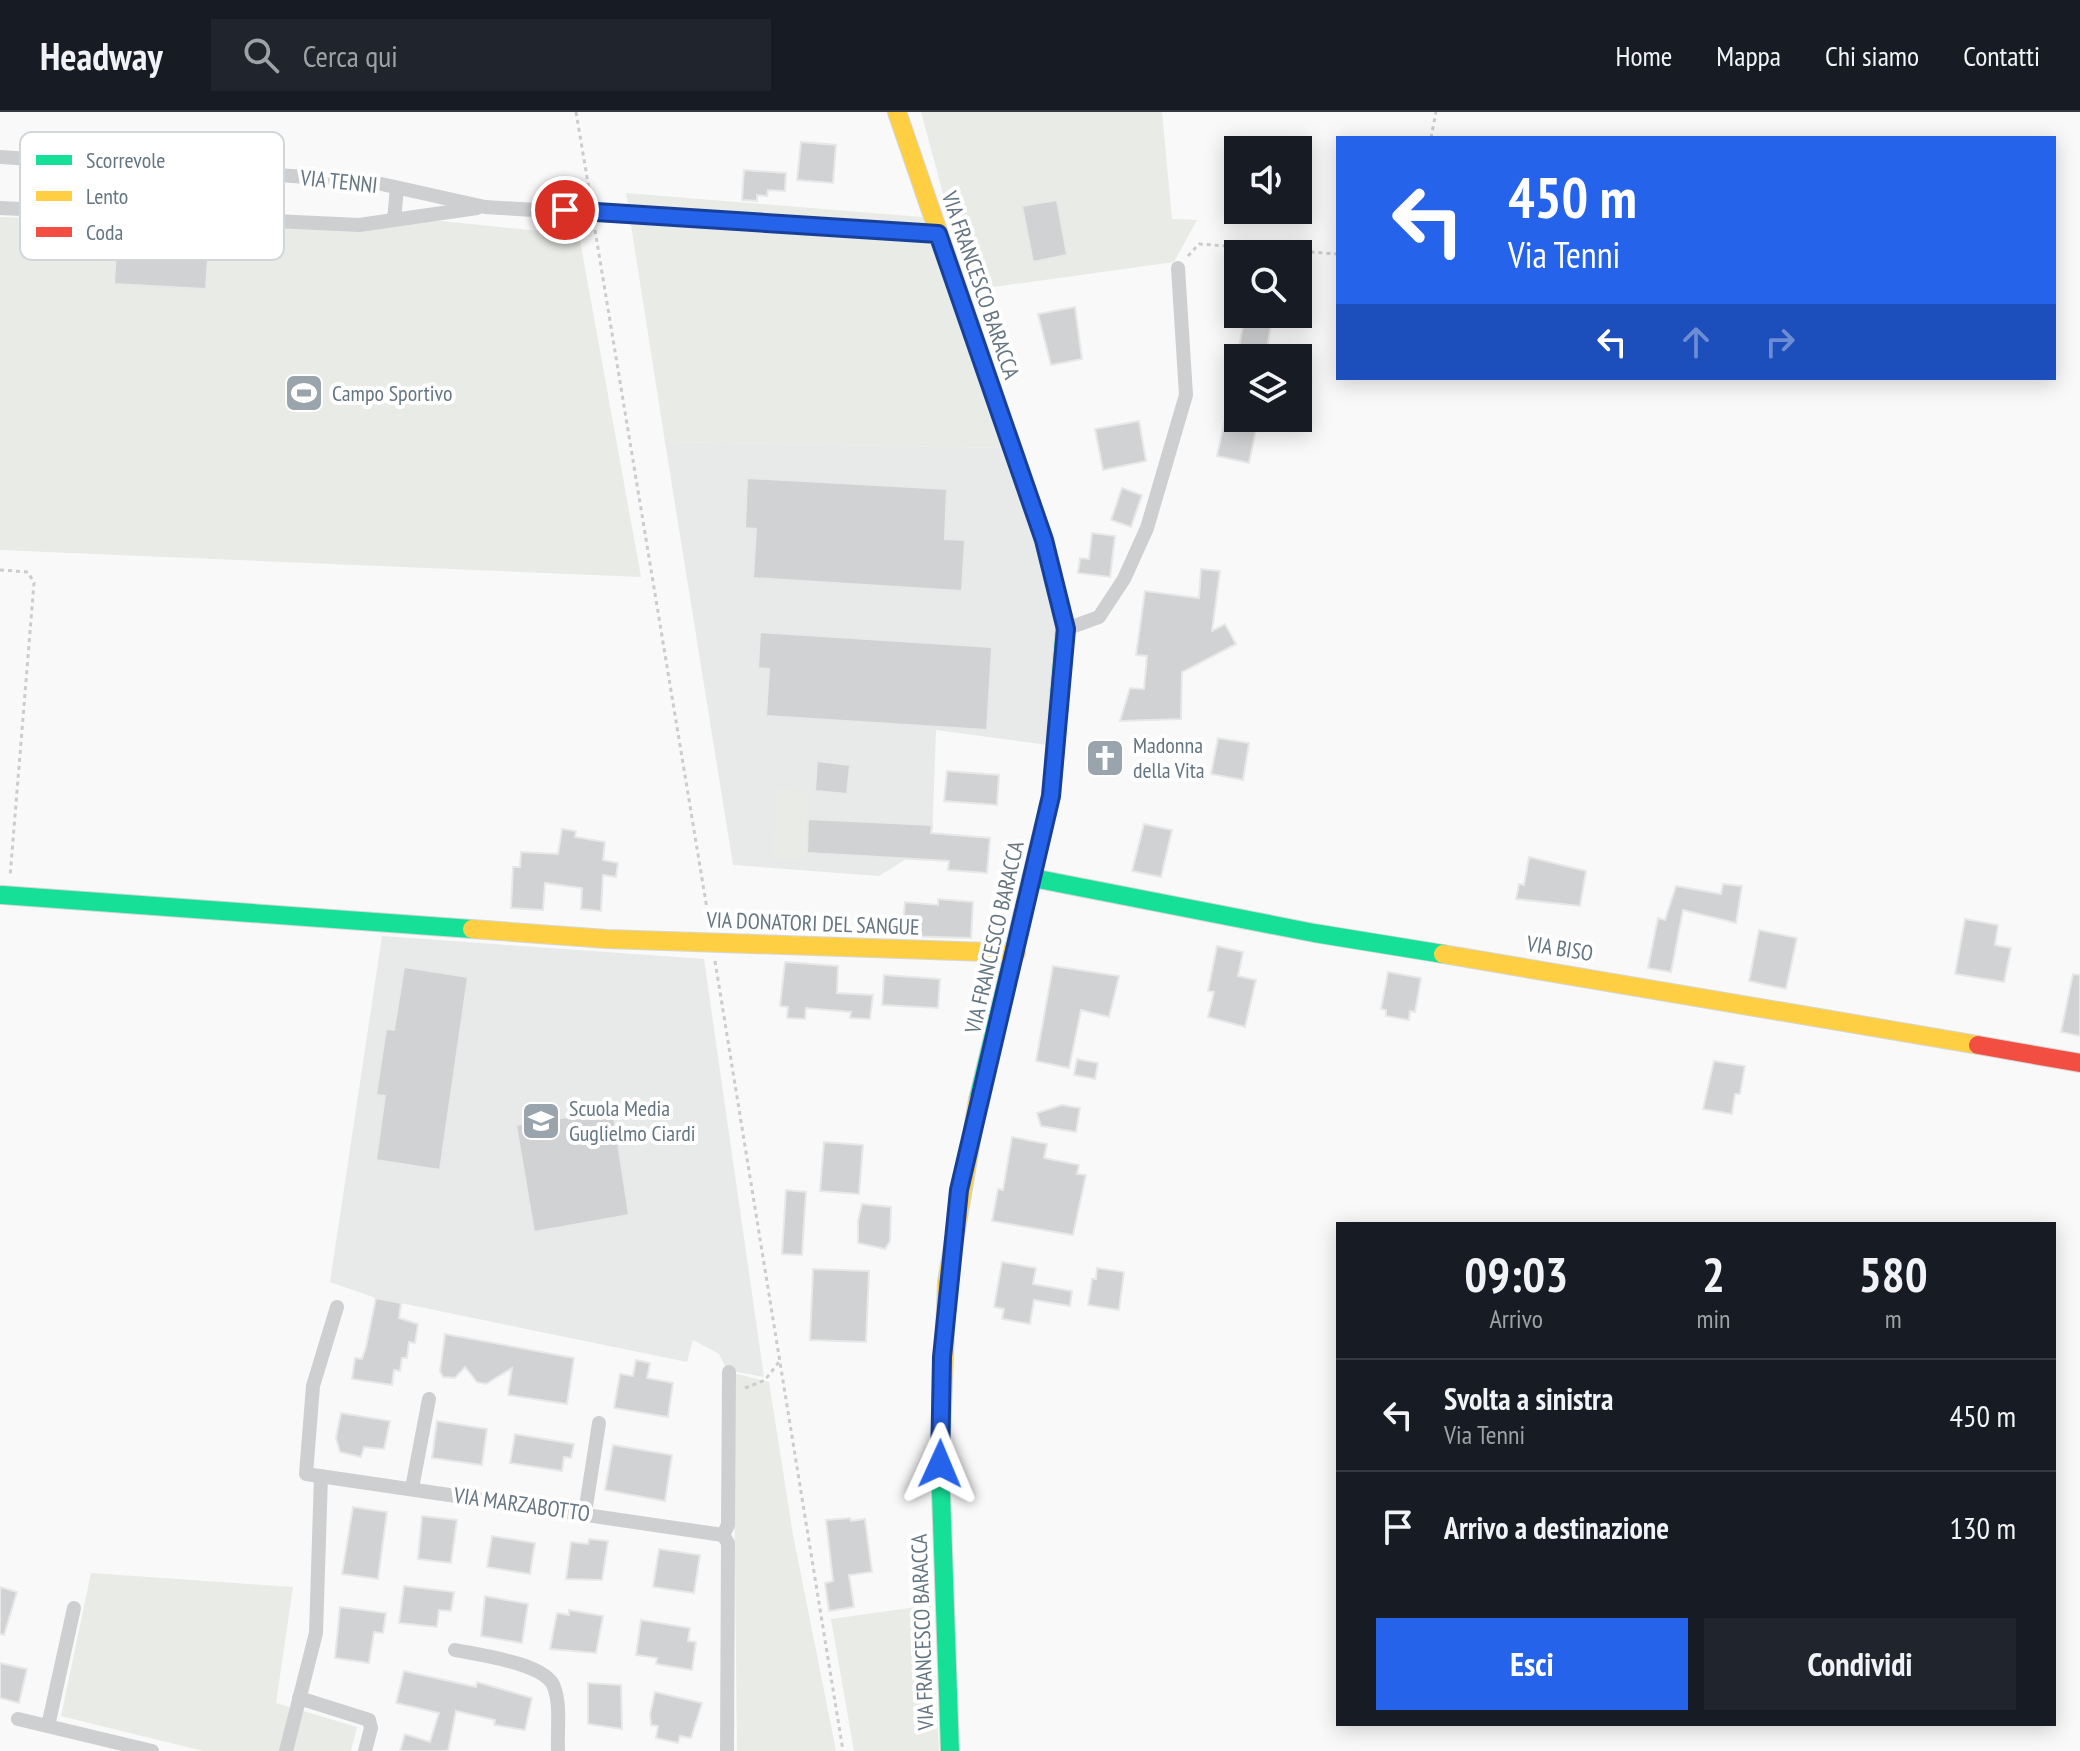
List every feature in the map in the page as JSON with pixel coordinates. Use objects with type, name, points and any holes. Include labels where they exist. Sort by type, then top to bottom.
[{"type":"street","name":"VIA FRANCESCO BARACCA","points":[[897,112],[1044,540],[1066,629],[1051,796],[1016,953],[971,1128],[947,1282],[940,1464],[950,1751]]},
{"type":"street","name":"VIA TENNI","points":[[0,157],[20,158]]},
{"type":"street","name":"VIA TENNI","points":[[284,176],[368,181],[485,207],[938,234]]},
{"type":"street","points":[[394,220],[397,188]]},
{"type":"street","name":"VIA TENNI","points":[[284,221],[359,225],[485,207]]},
{"type":"street","name":"VIA TENNI","points":[[0,208],[20,209]]},
{"type":"street","points":[[1066,629],[1099,617],[1124,579],[1147,528],[1186,395],[1178,268]]},
{"type":"street","name":"VIA BISO","points":[[1033,878],[1314,933],[1698,995],[2080,1063]]},
{"type":"street","name":"VIA DONATORI DEL SANGUE","points":[[2,895],[607,939],[1016,953]]},
{"type":"street","points":[[286,1751],[316,1633],[321,1476],[306,1474],[313,1386],[337,1307]]},
{"type":"street","points":[[727,1751],[728,1543],[723,1535],[728,1525],[729,1372]]},
{"type":"street","points":[[412,1488],[429,1399]]},
{"type":"street","points":[[585,1513],[599,1423]]},
{"type":"street","name":"VIA MARZABOTTO","points":[[321,1476],[723,1535]]},
{"type":"street","points":[[48,1726],[74,1608]]},
{"type":"street","points":[[455,1650],[532,1668],[548,1676],[555,1688],[558,1751]]},
{"type":"street","points":[[299,1698],[369,1720],[371,1728],[365,1751]]},
{"type":"street","points":[[18,1719],[152,1751]]},
{"type":"path","points":[[1431,136],[1436,112]]},
{"type":"path","points":[[1178,268],[1199,244],[1336,254]]},
{"type":"path","points":[[0,570],[28,572],[34,583],[10,880],[22,896]]},
{"type":"path","points":[[731,1393],[765,1380],[779,1362]]},
{"type":"shaded area","points":[[921,112],[1162,112],[1172,219],[1197,220],[1174,262],[979,289],[942,190]]},
{"type":"shaded area","points":[[626,193],[922,217],[1005,448],[665,442]]},
{"type":"shaded area","name":"Campo Sportivo","points":[[0,217],[20,218],[20,260],[284,260],[284,225],[372,228],[421,219],[579,235],[641,577],[0,550]]},
{"type":"shaded area","points":[[665,442],[1005,448],[1036,535],[1056,625],[1056,698],[1047,745],[936,730],[932,843],[879,876],[733,865]]},
{"type":"shaded area","points":[[777,789],[810,791],[806,859],[772,858]]},
{"type":"shaded area","name":"Scuola Media Guglielmo Ciardi","points":[[382,936],[704,959],[764,1377],[727,1370],[719,1354],[693,1340],[687,1362],[376,1298],[330,1282]]},
{"type":"shaded area","points":[[733,1373],[769,1382],[793,1535],[836,1751],[737,1751]]},
{"type":"shaded area","points":[[91,1573],[293,1587],[276,1703],[357,1727],[351,1751],[203,1751],[61,1716]]},
{"type":"shaded area","points":[[931,1605],[939,1751],[854,1751],[831,1619]]},
{"type":"building","points":[[801,142],[836,145],[833,183],[797,180]]},
{"type":"building","points":[[744,170],[786,173],[785,191],[768,190],[767,196],[757,195],[757,201],[742,200]]},
{"type":"building","points":[[1057,200],[1067,255],[1033,262],[1022,206]]},
{"type":"building","points":[[116,260],[208,260],[206,289],[114,284]]},
{"type":"building","points":[[1075,307],[1082,359],[1051,365],[1038,314]]},
{"type":"building","points":[[1243,328],[1271,328],[1268,344],[1240,344]]},
{"type":"building","points":[[1139,421],[1146,461],[1103,470],[1095,429]]},
{"type":"building","points":[[1224,424],[1224,432],[1256,432],[1249,463],[1217,456]]},
{"type":"building","points":[[747,478],[947,489],[945,539],[965,540],[962,591],[753,578],[756,529],[745,528]]},
{"type":"building","points":[[1122,488],[1142,495],[1131,527],[1111,520]]},
{"type":"building","points":[[1092,533],[1115,536],[1110,577],[1078,573],[1080,558],[1089,559]]},
{"type":"building","points":[[1201,569],[1220,571],[1212,631],[1225,624],[1236,644],[1182,672],[1181,719],[1120,721],[1130,688],[1144,689],[1147,656],[1136,655],[1145,591],[1199,598]]},
{"type":"building","points":[[760,632],[992,647],[987,730],[766,716],[769,669],[758,668]]},
{"type":"building","points":[[1218,738],[1249,743],[1243,780],[1211,774]]},
{"type":"building","points":[[817,761],[850,765],[847,794],[815,791]]},
{"type":"building","points":[[947,771],[999,775],[997,805],[944,801]]},
{"type":"building","points":[[808,819],[932,825],[931,833],[990,838],[987,873],[948,870],[949,861],[807,853]]},
{"type":"building","points":[[1144,824],[1172,830],[1161,877],[1132,871]]},
{"type":"building","points":[[562,829],[576,831],[575,837],[605,842],[603,860],[618,863],[616,877],[603,875],[601,911],[581,909],[582,888],[545,883],[543,910],[511,908],[513,867],[520,867],[521,852],[558,854]]},
{"type":"building","points":[[1529,857],[1586,871],[1580,906],[1516,899],[1519,884],[1524,885]]},
{"type":"building","points":[[1723,884],[1742,886],[1736,923],[1683,910],[1671,972],[1648,968],[1658,918],[1665,920],[1676,886],[1721,894]]},
{"type":"building","points":[[938,899],[973,902],[971,938],[902,936],[905,902],[938,905]]},
{"type":"building","points":[[1965,919],[1998,925],[1995,945],[2011,948],[2004,982],[1955,974]]},
{"type":"building","points":[[1759,930],[1797,938],[1786,989],[1749,981]]},
{"type":"building","points":[[1217,946],[1243,952],[1238,976],[1256,980],[1245,1027],[1208,1017],[1214,992],[1208,991]]},
{"type":"building","points":[[785,962],[838,966],[837,993],[873,995],[870,1019],[850,1018],[851,1012],[806,1008],[805,1019],[787,1018],[788,1007],[780,1006]]},
{"type":"building","points":[[1053,966],[1119,976],[1109,1017],[1081,1010],[1069,1068],[1036,1061]]},
{"type":"building","points":[[404,967],[468,977],[440,1170],[376,1160],[385,1096],[376,1095],[386,1029],[394,1030]]},
{"type":"building","points":[[1388,972],[1421,978],[1415,1012],[1410,1011],[1409,1020],[1386,1016],[1386,1010],[1381,1009]]},
{"type":"building","points":[[2073,974],[2080,975],[2080,1036],[2061,1032]]},
{"type":"building","points":[[884,975],[940,979],[938,1008],[882,1005]]},
{"type":"building","points":[[1077,1059],[1098,1063],[1095,1079],[1074,1075]]},
{"type":"building","points":[[1714,1061],[1745,1066],[1740,1094],[1735,1094],[1732,1114],[1703,1109]]},
{"type":"building","points":[[1062,1105],[1080,1108],[1076,1132],[1041,1126],[1037,1113]]},
{"type":"building","points":[[613,1110],[629,1215],[534,1232],[516,1125]]},
{"type":"building","points":[[1012,1137],[1047,1144],[1044,1158],[1079,1165],[1077,1174],[1086,1175],[1073,1235],[992,1221],[998,1189],[1003,1190]]},
{"type":"building","points":[[824,1142],[863,1145],[859,1194],[820,1191]]},
{"type":"building","points":[[786,1190],[806,1192],[802,1255],[782,1254]]},
{"type":"building","points":[[862,1204],[891,1207],[890,1241],[885,1249],[858,1243]]},
{"type":"building","points":[[1002,1262],[1036,1268],[1033,1284],[1072,1291],[1070,1306],[1034,1300],[1030,1324],[1002,1319],[1004,1309],[994,1307]]},
{"type":"building","points":[[1097,1268],[1124,1272],[1119,1310],[1088,1305]]},
{"type":"building","points":[[813,1269],[869,1271],[866,1342],[810,1340]]},
{"type":"building","points":[[376,1298],[401,1303],[399,1318],[418,1324],[415,1343],[409,1342],[407,1358],[402,1358],[400,1371],[394,1370],[392,1385],[352,1379],[355,1358],[362,1359],[366,1347]]},
{"type":"building","points":[[445,1334],[574,1358],[567,1404],[508,1395],[512,1368],[486,1384],[477,1382],[465,1367],[455,1378],[443,1377],[440,1371]]},
{"type":"building","points":[[636,1360],[650,1363],[647,1378],[673,1383],[668,1417],[614,1408],[620,1374],[633,1376]]},
{"type":"building","points":[[341,1413],[390,1421],[384,1449],[364,1447],[361,1457],[340,1452],[336,1438]]},
{"type":"building","points":[[437,1421],[487,1429],[482,1465],[432,1458]]},
{"type":"building","points":[[515,1434],[574,1444],[571,1458],[564,1457],[562,1471],[510,1463]]},
{"type":"building","points":[[613,1445],[672,1455],[665,1501],[605,1490]]},
{"type":"building","points":[[353,1507],[387,1512],[378,1579],[342,1574]]},
{"type":"building","points":[[422,1516],[457,1520],[451,1563],[418,1559]]},
{"type":"building","points":[[850,1518],[851,1521],[865,1519],[872,1572],[849,1575],[854,1607],[829,1611],[825,1583],[833,1581],[826,1520]]},
{"type":"building","points":[[492,1536],[535,1543],[530,1574],[487,1567]]},
{"type":"building","points":[[589,1539],[608,1541],[602,1580],[566,1579],[571,1542],[588,1544]]},
{"type":"building","points":[[659,1549],[700,1555],[694,1593],[653,1587]]},
{"type":"building","points":[[404,1586],[454,1592],[451,1611],[439,1610],[437,1627],[399,1623]]},
{"type":"building","points":[[0,1587],[17,1592],[4,1635],[0,1634]]},
{"type":"building","points":[[485,1596],[528,1604],[522,1643],[481,1636]]},
{"type":"building","points":[[340,1607],[386,1613],[383,1633],[374,1632],[369,1663],[335,1658]]},
{"type":"building","points":[[569,1610],[603,1616],[596,1653],[550,1649],[557,1613],[569,1615]]},
{"type":"building","points":[[641,1620],[690,1628],[688,1641],[696,1642],[692,1670],[656,1664],[657,1658],[636,1655]]},
{"type":"building","points":[[0,1663],[27,1669],[19,1703],[0,1698]]},
{"type":"building","points":[[404,1671],[476,1687],[477,1682],[532,1698],[525,1730],[494,1725],[495,1720],[456,1711],[448,1751],[400,1751],[405,1734],[430,1742],[439,1713],[396,1703]]},
{"type":"building","points":[[588,1683],[621,1685],[622,1729],[588,1724]]},
{"type":"building","points":[[655,1692],[702,1703],[691,1738],[680,1736],[678,1743],[656,1738],[658,1726],[651,1725],[650,1714]]},
{"type":"traffic: fast","points":[[978,1100],[1051,796],[1065,626]]},
{"type":"traffic: fast","points":[[1033,878],[1314,933],[1443,954]]},
{"type":"traffic: fast","points":[[2,895],[472,929]]},
{"type":"traffic: fast","points":[[942,1407],[940,1464],[950,1751]]},
{"type":"traffic: slow","points":[[897,112],[1044,540],[1065,626]]},
{"type":"traffic: slow","points":[[472,929],[607,939],[1016,953]]},
{"type":"traffic: slow","points":[[1443,954],[1978,1045]]},
{"type":"traffic: slow","points":[[942,1407],[947,1282],[978,1100]]},
{"type":"traffic: jam","points":[[1978,1045],[2080,1063]]},
{"type":"place","name":"Campo Sportivo","points":[[304,393]]},
{"type":"place","name":"Madonna della Vita","points":[[1105,758]]},
{"type":"place","name":"Scuola Media Guglielmo Ciardi","points":[[541,1121]]},
{"type":"route","points":[[565,210],[938,234],[1044,540],[1066,629],[1051,796],[1016,953],[971,1128],[959,1190],[947,1282],[940,1464]]}]
